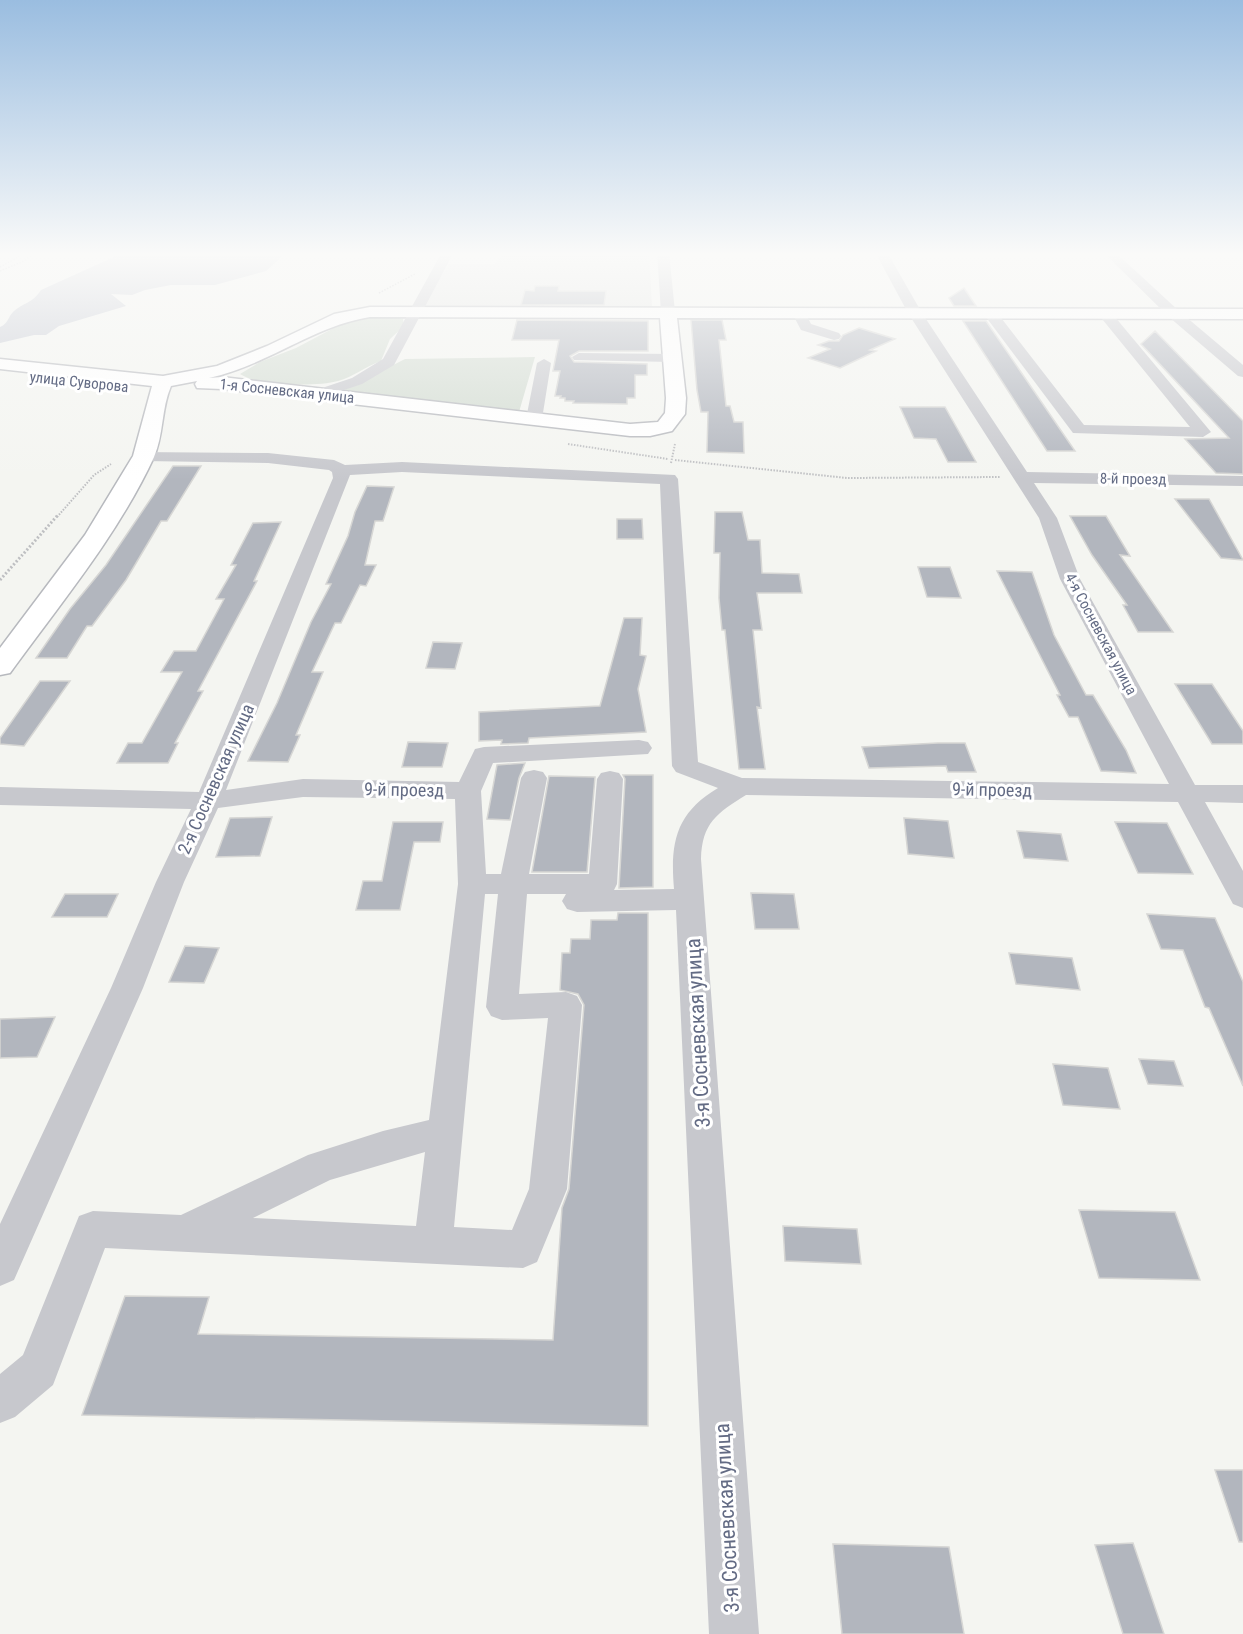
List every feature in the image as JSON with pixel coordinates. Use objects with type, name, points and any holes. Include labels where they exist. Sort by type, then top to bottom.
[{"type":"main road","points":[[0,668],[91,547],[144,456],[153,428],[161,387],[234,366],[316,328]]},
{"type":"main road","points":[[669,328],[676,398],[675,414],[671,421]]},
{"type":"main road","name":"улица Суворова","points":[[3,369],[161,387]]},
{"type":"main road","name":"1-я Сосневская улица","points":[[161,387],[222,382],[630,430],[665,427],[671,421]]},
{"type":"street","points":[[318,394],[357,381],[389,362],[406,328]]},
{"type":"street","points":[[810,328],[834,336]]},
{"type":"street","name":"4-я Сосневская улица","points":[[925,328],[1048,518],[1070,579],[1243,897]]},
{"type":"street","points":[[1002,328],[1079,430],[1203,432],[1117,328]]},
{"type":"street","points":[[1191,328],[1243,373]]},
{"type":"street","points":[[579,357],[672,358]]},
{"type":"street","points":[[534,419],[544,363]]},
{"type":"street","points":[[144,456],[268,458],[334,465],[341,470],[402,467],[670,488],[685,766],[707,776],[741,786]]},
{"type":"street","name":"2-я Сосневская улица","points":[[0,1267],[208,801],[342,478],[341,470]]},
{"type":"street","name":"8-й проезд","points":[[1023,477],[1243,481]]},
{"type":"street","points":[[468,791],[483,755],[639,748]]},
{"type":"street","points":[[0,1402],[38,1370],[93,1229],[523,1249],[548,1189],[566,1005],[502,1007],[513,893],[534,778]]},
{"type":"street","points":[[513,893],[603,884],[610,779]]},
{"type":"street","name":"9-й проезд","points":[[741,786],[1243,794]]},
{"type":"street","name":"3-я Сосневская улица","points":[[734,1634],[690,899],[685,861],[687,834],[712,802],[741,786]]},
{"type":"street","name":"9-й проезд","points":[[0,796],[208,801],[303,788],[468,791],[472,884],[433,1245]]},
{"type":"street","points":[[472,884],[513,893],[690,899]]},
{"type":"street","points":[[183,1233],[321,1167],[383,1147],[446,1131]]},
{"type":"path","points":[[670,488],[679,422],[671,421]]},
{"type":"path","points":[[0,580],[94,475],[118,460]]},
{"type":"shaded area","points":[[0,328],[56,328],[46,335],[34,335],[0,343]]},
{"type":"shaded area","points":[[333,328],[402,328],[390,339],[381,361],[344,379],[328,383],[288,384],[260,381],[240,374],[260,362],[296,348]]},
{"type":"shaded area","points":[[535,357],[519,412],[342,391],[405,359]]},
{"type":"building","points":[[515,328],[648,328],[648,351],[579,351],[570,356],[574,362],[647,364],[647,375],[635,375],[635,398],[627,398],[627,404],[565,401],[565,398],[560,398],[561,396],[555,396],[560,371],[553,371],[559,340],[512,340]]},
{"type":"building","points":[[692,328],[724,328],[726,340],[719,340],[726,406],[730,406],[734,422],[743,422],[744,453],[707,452],[708,412],[701,412]]},
{"type":"building","points":[[860,328],[895,339],[870,350],[876,351],[840,368],[808,358],[830,349],[818,345],[829,341],[839,341],[843,335]]},
{"type":"building","points":[[968,328],[991,328],[1075,451],[1047,451]]},
{"type":"building","points":[[1155,331],[1243,421],[1243,474],[1216,473],[1185,439],[1229,438],[1141,344]]},
{"type":"building","points":[[900,407],[945,407],[976,462],[948,462],[936,439],[914,438]]},
{"type":"building","points":[[173,466],[201,466],[167,521],[161,521],[126,580],[92,626],[87,626],[67,658],[36,658],[70,609],[106,565]]},
{"type":"building","points":[[367,486],[394,487],[383,521],[375,521],[365,565],[376,565],[366,586],[360,585],[341,623],[335,623],[312,672],[323,672],[296,735],[300,735],[288,762],[248,761],[277,703],[311,622],[331,584],[326,584]]},
{"type":"building","points":[[1175,499],[1209,499],[1243,560],[1221,558]]},
{"type":"building","points":[[715,512],[742,512],[748,540],[760,540],[762,573],[799,574],[802,593],[757,593],[762,630],[753,630],[761,708],[757,707],[765,769],[739,769],[725,630],[722,630],[719,598],[720,553],[714,553]]},
{"type":"building","points":[[1070,516],[1106,516],[1130,556],[1120,555],[1173,632],[1138,632],[1123,605],[1127,605],[1092,555]]},
{"type":"building","points":[[617,519],[642,519],[643,539],[617,539]]},
{"type":"building","points":[[281,522],[254,581],[257,581],[198,691],[203,691],[175,743],[178,743],[168,763],[117,763],[128,743],[142,743],[182,672],[161,672],[174,651],[196,651],[224,599],[216,599],[236,565],[231,565],[253,523]]},
{"type":"building","points":[[918,567],[950,567],[961,598],[927,597]]},
{"type":"building","points":[[997,571],[1032,572],[1054,635],[1086,695],[1093,695],[1126,750],[1136,773],[1101,771],[1078,717],[1069,717]]},
{"type":"building","points":[[624,618],[642,618],[640,655],[646,656],[638,689],[646,732],[529,738],[528,743],[501,744],[502,740],[479,741],[479,712],[600,706]]},
{"type":"building","points":[[433,642],[462,643],[455,669],[426,668]]},
{"type":"building","points":[[40,681],[70,681],[24,746],[0,744],[0,738]]},
{"type":"building","points":[[1175,684],[1212,684],[1243,731],[1243,744],[1212,744]]},
{"type":"building","points":[[408,742],[448,743],[442,767],[402,767]]},
{"type":"building","points":[[965,743],[976,772],[948,772],[946,766],[869,768],[862,747]]},
{"type":"building","points":[[525,763],[519,778],[510,820],[487,819],[497,765]]},
{"type":"building","points":[[623,775],[653,775],[653,887],[619,888],[625,779]]},
{"type":"building","points":[[549,776],[595,777],[587,872],[532,872]]},
{"type":"building","points":[[272,817],[260,856],[216,857],[230,818]]},
{"type":"building","points":[[904,818],[948,821],[954,858],[908,854]]},
{"type":"building","points":[[393,822],[443,822],[440,842],[414,842],[400,910],[356,910],[363,881],[382,881]]},
{"type":"building","points":[[1115,822],[1167,823],[1193,874],[1138,873]]},
{"type":"building","points":[[1017,831],[1061,834],[1068,861],[1024,858]]},
{"type":"building","points":[[751,893],[794,894],[799,929],[755,929]]},
{"type":"building","points":[[65,894],[118,894],[107,917],[52,917]]},
{"type":"building","points":[[618,913],[648,913],[648,1426],[82,1415],[125,1296],[209,1297],[198,1334],[553,1340],[562,1208],[569,1189],[584,1005],[578,994],[560,990],[562,953],[570,953],[571,939],[590,939],[591,920],[617,920]]},
{"type":"building","points":[[1147,914],[1215,918],[1243,982],[1243,1086],[1209,1008],[1205,1007],[1183,950],[1161,949]]},
{"type":"building","points":[[185,946],[219,948],[204,983],[169,982]]},
{"type":"building","points":[[1009,953],[1072,958],[1080,990],[1016,984]]},
{"type":"building","points":[[55,1017],[37,1057],[0,1058],[0,1019]]},
{"type":"building","points":[[1139,1059],[1174,1061],[1183,1086],[1148,1084]]},
{"type":"building","points":[[1053,1064],[1108,1068],[1120,1109],[1063,1105]]},
{"type":"building","points":[[1079,1210],[1175,1212],[1200,1280],[1099,1278]]},
{"type":"building","points":[[783,1226],[857,1229],[861,1264],[785,1261]]},
{"type":"building","points":[[1215,1470],[1243,1470],[1243,1542],[1239,1542]]},
{"type":"building","points":[[1133,1543],[1164,1634],[1123,1634],[1095,1545]]},
{"type":"building","points":[[833,1544],[949,1547],[964,1634],[842,1634]]}]
